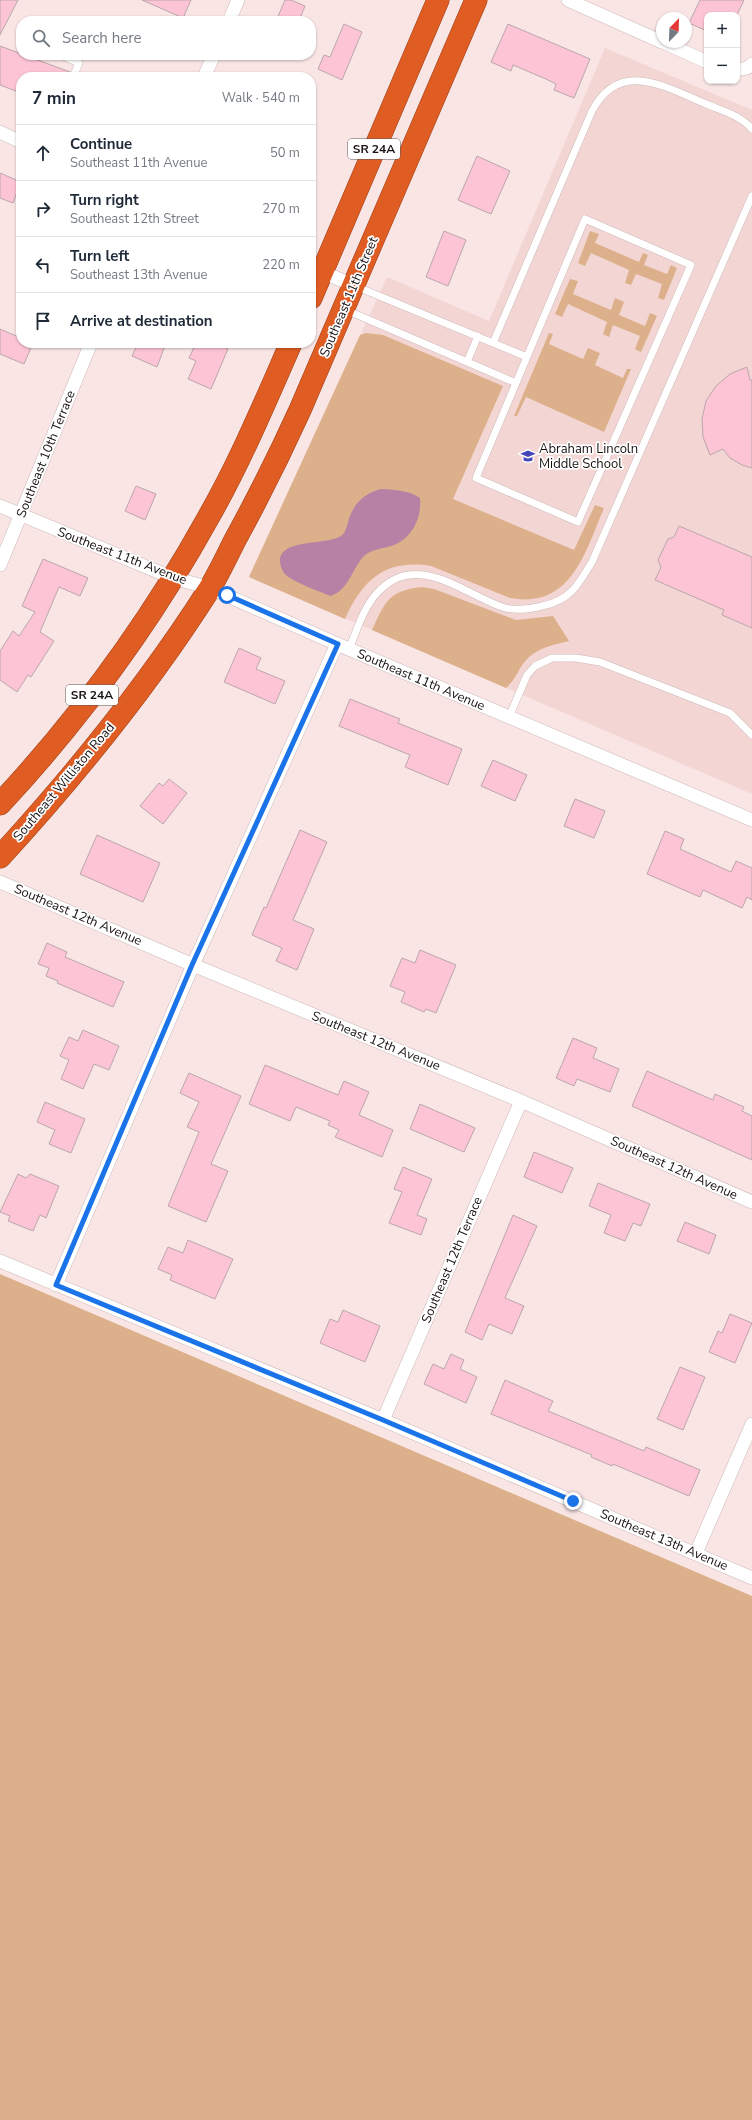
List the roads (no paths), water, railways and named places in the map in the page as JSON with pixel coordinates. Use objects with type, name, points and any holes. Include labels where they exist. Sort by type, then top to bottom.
[{"type":"highway","name":"SR 24A","points":[[317,270],[438,0]]},
{"type":"highway","name":"Southeast 11th Street","points":[[210,588],[270,476],[355,286],[476,0]]},
{"type":"highway","points":[[316,299],[344,310]]},
{"type":"highway","name":"SR 24A","points":[[0,804],[80,710],[123,654],[172,578],[208,519],[240,458],[289,348]]},
{"type":"highway","name":"Southeast Williston Road","points":[[0,857],[45,808],[101,741],[154,670],[210,588]]},
{"type":"street","points":[[231,16],[238,0]]},
{"type":"street","points":[[573,1],[656,39]]},
{"type":"street","points":[[676,48],[704,61]]},
{"type":"street","points":[[206,72],[212,60]]},
{"type":"street","points":[[0,132],[16,140]]},
{"type":"street","points":[[317,270],[355,286]]},
{"type":"street","name":"Southeast 10th Terrace","points":[[0,565],[89,348]]},
{"type":"street","name":"Southeast 11th Avenue","points":[[0,506],[172,578],[210,588],[343,647],[752,820]]},
{"type":"street","points":[[56,1285],[192,965],[343,647]]},
{"type":"street","name":"Southeast 12th Avenue","points":[[0,882],[192,965],[521,1101],[752,1202]]},
{"type":"street","name":"Southeast 12th Terrace","points":[[383,1420],[521,1101]]},
{"type":"street","name":"Southeast 13th Avenue","points":[[0,1261],[383,1420],[752,1578]]},
{"type":"street","points":[[696,1553],[752,1424]]},
{"type":"lane","points":[[72,60],[79,63],[74,72]]},
{"type":"lane","points":[[493,343],[592,111],[598,100],[607,90],[630,80],[654,82],[729,114],[748,124],[752,129]]},
{"type":"lane","points":[[343,647],[379,590],[391,580],[406,576],[422,574],[439,578],[503,608],[516,609],[548,605],[562,599],[573,591],[592,562],[752,196]]},
{"type":"lane","points":[[585,219],[691,265],[578,522],[476,478],[527,356],[585,219]]},
{"type":"lane","points":[[355,286],[527,356]]},
{"type":"lane","points":[[344,310],[516,383]]},
{"type":"lane","points":[[467,362],[478,336]]},
{"type":"lane","points":[[509,717],[527,675],[535,666],[552,658],[576,658],[600,662],[730,713],[752,735]]},
{"type":"place","name":"Abraham Lincoln Middle School","points":[[528,456]]}]
